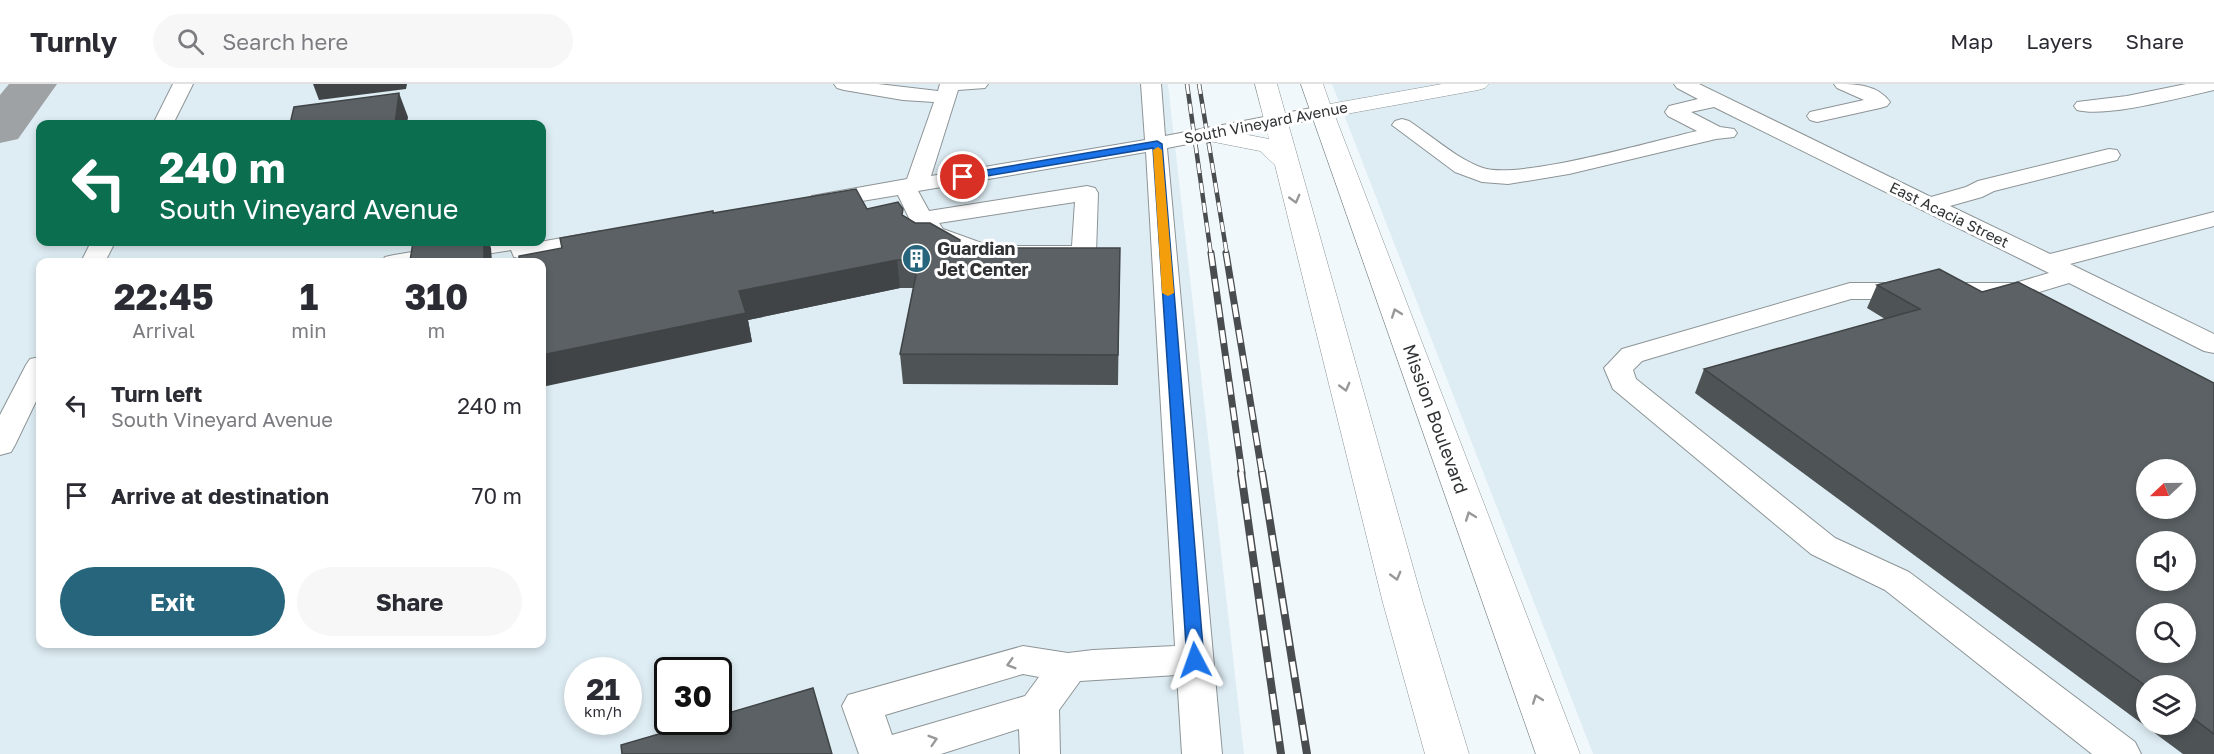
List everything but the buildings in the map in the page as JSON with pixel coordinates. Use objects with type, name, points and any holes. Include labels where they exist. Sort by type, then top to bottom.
[{"type":"main road","points":[[1266,84],[1274,122],[1403,603],[1447,754]]},
{"type":"main road","name":"Mission Boulevard","points":[[1312,84],[1558,754]]},
{"type":"main road","name":"South Vineyard Avenue","points":[[1322,112],[1478,84]]},
{"type":"main road","points":[[1207,134],[1268,146],[1285,161]]},
{"type":"street","points":[[165,120],[183,84]]},
{"type":"street","points":[[844,84],[903,94],[948,90],[978,84]]},
{"type":"street","points":[[1151,84],[1202,754]]},
{"type":"street","name":"East Acacia Street","points":[[1684,84],[2214,345]]},
{"type":"street","points":[[1817,116],[1880,102],[1877,98],[1844,84]]},
{"type":"street","points":[[2084,106],[2127,102],[2214,84]]},
{"type":"street","points":[[922,219],[1088,193],[1084,253],[987,254],[935,234],[922,219],[911,185],[948,90]]},
{"type":"street","points":[[1716,133],[1675,112],[1717,100]]},
{"type":"street","name":"South Vineyard Avenue","points":[[797,205],[1157,144],[1322,112]]},
{"type":"street","points":[[1402,125],[1463,167],[1482,175],[1508,177],[1569,167],[1716,133],[1725,134],[1768,126]]},
{"type":"street","points":[[1928,205],[1986,186],[2109,155]]},
{"type":"street","points":[[2046,263],[2214,219]]},
{"type":"street","points":[[546,242],[626,234]]},
{"type":"street","points":[[423,258],[512,246]]},
{"type":"street","points":[[2070,275],[2016,291],[1850,291],[1632,355],[1618,368],[1623,383],[1823,546],[1897,581],[2121,754]]},
{"type":"street","points":[[2016,291],[2048,308]]},
{"type":"street","points":[[0,445],[36,373]]},
{"type":"street","points":[[1068,668],[1039,707],[896,752],[877,749],[862,706],[1023,660],[1068,668],[1093,664],[1195,660]]},
{"type":"street","points":[[1039,707],[1040,754]]},
{"type":"shaded area","points":[[0,84],[1168,84],[1244,754],[0,754]]},
{"type":"shaded area","points":[[1332,84],[2214,84],[2214,754],[1593,754]]},
{"type":"taxiway","points":[[0,128],[34,84]]},
{"type":"railway","points":[[1187,84],[1211,255]]},
{"type":"railway","points":[[1199,84],[1227,255]]},
{"type":"railway","points":[[1211,253],[1242,473]]},
{"type":"railway","points":[[1226,253],[1262,473]]},
{"type":"railway","points":[[1241,472],[1281,754]]},
{"type":"railway","points":[[1262,472],[1307,754]]},
{"type":"slow traffic","points":[[1158,150],[1168,293]]},
{"type":"place","name":"Guardian Jet Center","points":[[916,259]]},
{"type":"route","points":[[963,177],[1157,144],[1195,660]]}]
